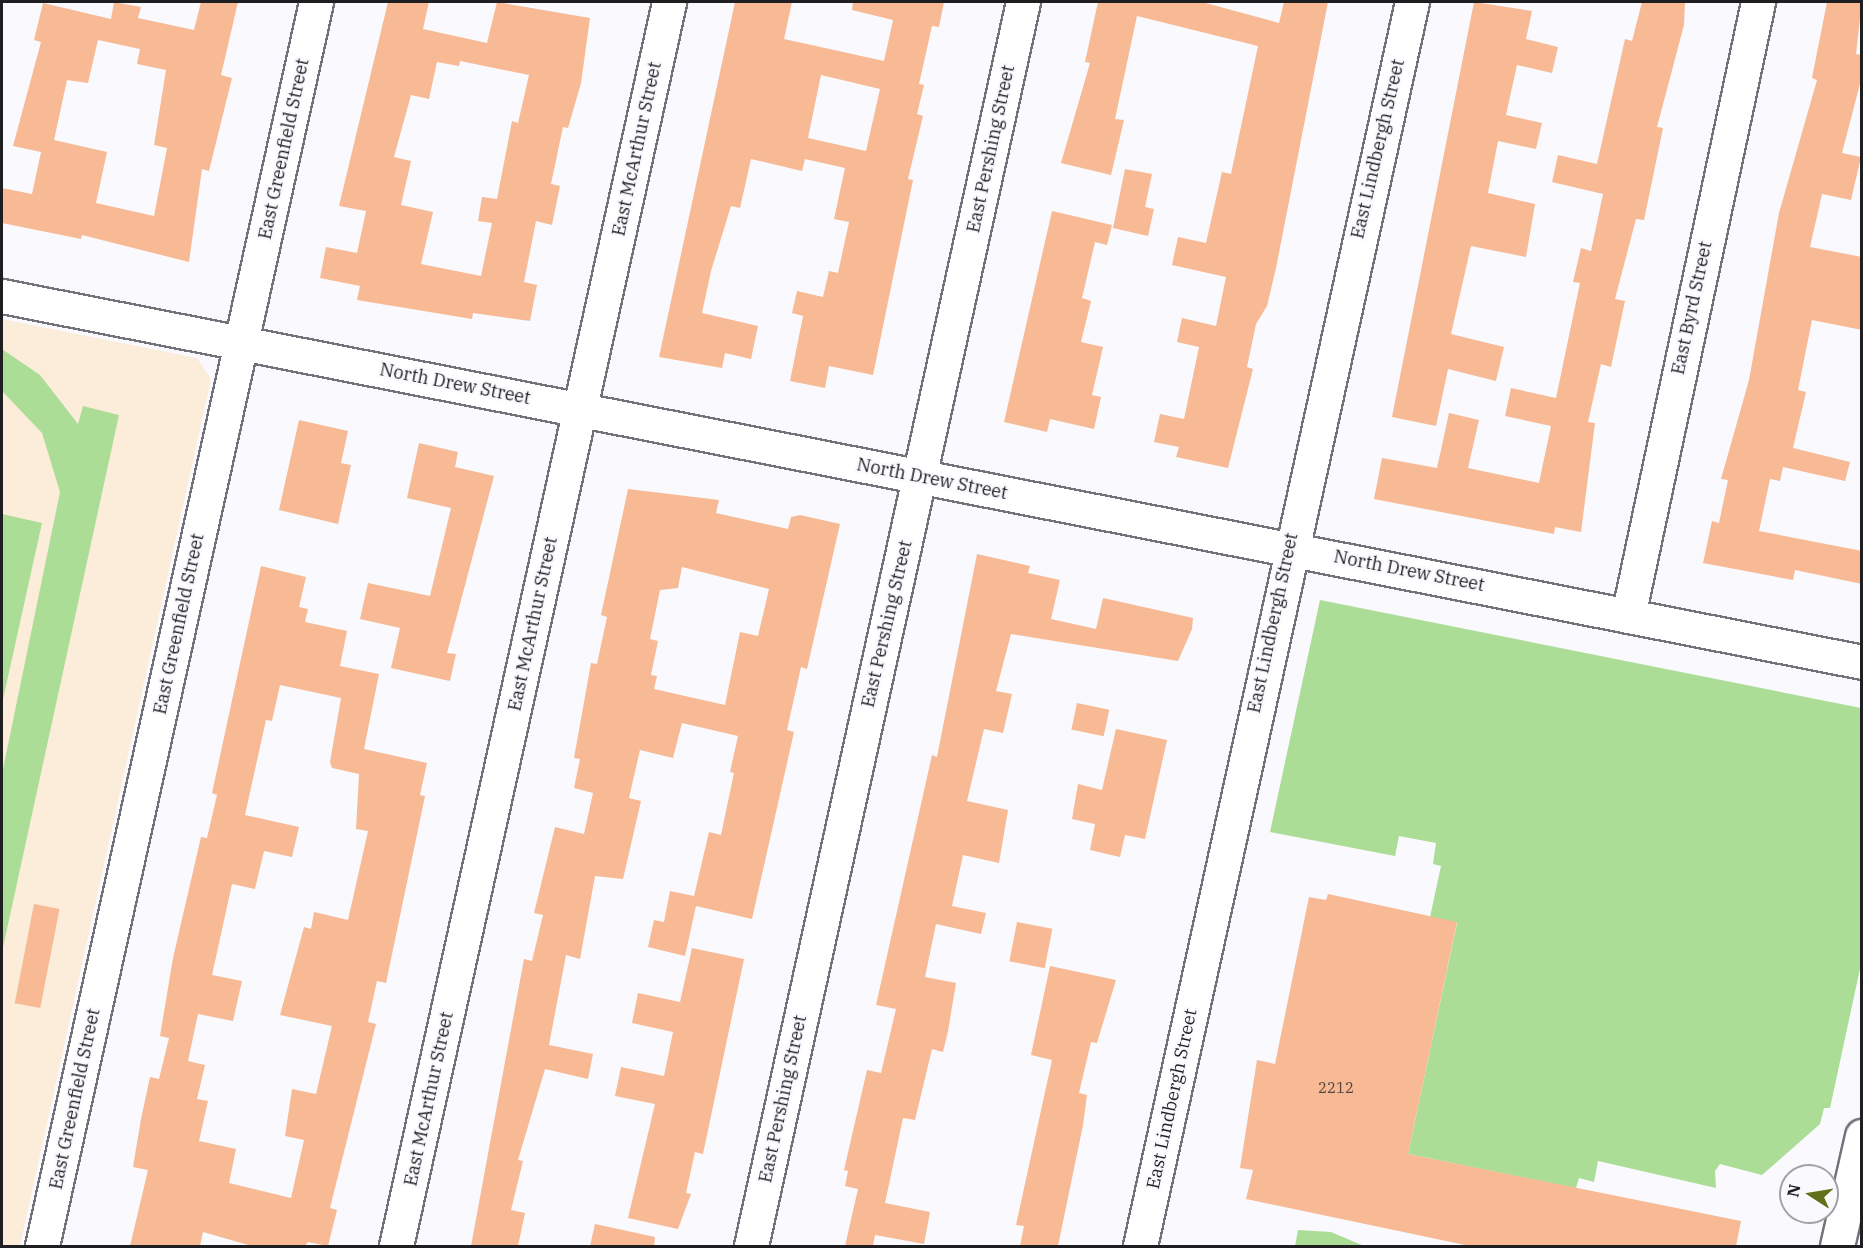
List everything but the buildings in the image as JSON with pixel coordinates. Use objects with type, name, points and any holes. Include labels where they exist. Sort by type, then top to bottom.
[{"type":"street","name":"East Greenfield Street","points":[[42,1246],[316,2]]},
{"type":"street","name":"East McArthur Street","points":[[396,1246],[669,2]]},
{"type":"street","name":"East Pershing Street","points":[[751,1246],[1023,2]]},
{"type":"street","name":"East Lindbergh Street","points":[[1140,1246],[1289,547],[1412,2]]},
{"type":"street","name":"East Byrd Street","points":[[1628,616],[1758,2]]},
{"type":"street","name":"North Drew Street","points":[[2,296],[580,408],[920,477],[1289,547],[1862,662]]},
{"type":"street","points":[[1837,1246],[1862,1136]]},
{"type":"shaded area","points":[[2,319],[197,358],[211,379],[20,1246],[2,1246]]},
{"type":"green space","points":[[2,349],[40,375],[78,424],[83,406],[119,415],[2,952],[2,774],[60,492],[42,433],[2,391]]},
{"type":"green space","points":[[2,514],[42,523],[2,704]]},
{"type":"green space","points":[[1320,600],[1861,708],[1861,964],[1830,1108],[1824,1108],[1820,1124],[1762,1175],[1720,1164],[1715,1171],[1716,1188],[1598,1161],[1594,1182],[1579,1178],[1576,1188],[1408,1154],[1457,923],[1430,917],[1441,866],[1433,864],[1436,843],[1399,836],[1395,856],[1270,832]]},
{"type":"green space","points":[[1298,1230],[1331,1232],[1364,1246],[1295,1246]]}]
